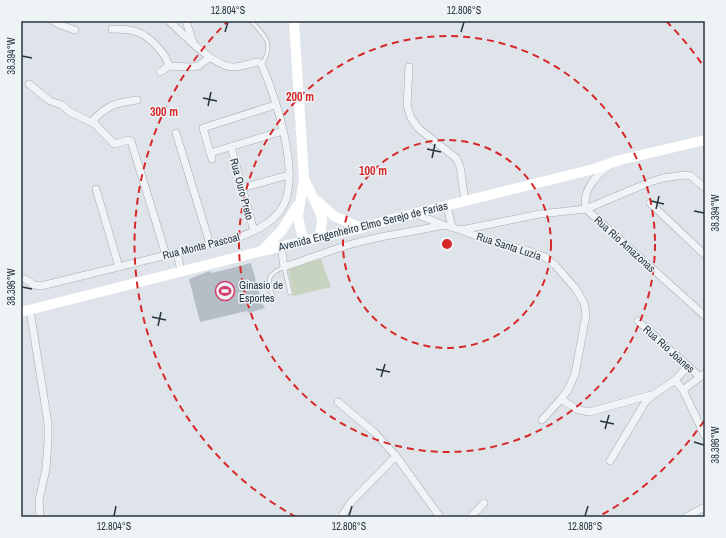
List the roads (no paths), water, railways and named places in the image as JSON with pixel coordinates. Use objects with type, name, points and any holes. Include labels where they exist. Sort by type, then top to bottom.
[{"type":"main road","points":[[294,21],[304,179],[298,216],[301,231],[305,240]]},
{"type":"main road","points":[[296,41],[300,21]]},
{"type":"main road","name":"Avenida Engenheiro Elmo Serejo de Farias","points":[[26,311],[305,240],[361,228],[617,161],[705,140]]},
{"type":"main road","points":[[304,179],[320,212],[322,220],[320,237]]},
{"type":"main road","points":[[312,198],[334,216],[361,228]]},
{"type":"main road","points":[[262,251],[282,230],[301,199]]},
{"type":"street","points":[[53,21],[75,30]]},
{"type":"street","points":[[169,21],[209,58],[230,67],[258,62],[262,64]]},
{"type":"street","points":[[186,21],[193,43]]},
{"type":"street","points":[[112,29],[127,29],[142,33],[160,50],[169,66]]},
{"type":"street","points":[[160,72],[169,66],[198,66],[209,58]]},
{"type":"street","name":"Rua Monte Pascoal","points":[[25,279],[34,285],[41,286],[240,237],[268,223],[280,210],[287,196],[289,175],[288,156],[283,131],[262,64]]},
{"type":"street","points":[[409,67],[407,105],[411,118],[418,128],[456,158],[460,166],[465,201]]},
{"type":"street","points":[[30,84],[50,102],[62,105],[70,112],[92,122],[114,144],[129,140],[132,141],[166,255]]},
{"type":"street","points":[[92,122],[100,112],[108,107],[137,100]]},
{"type":"street","points":[[275,105],[203,128],[211,156],[231,147],[283,131]]},
{"type":"street","points":[[176,133],[210,244]]},
{"type":"street","name":"Rua Ouro Preto","points":[[231,147],[254,231]]},
{"type":"street","points":[[617,161],[600,173],[592,182],[585,200],[586,209],[663,178],[685,175],[691,176],[705,188]]},
{"type":"street","points":[[242,188],[289,175]]},
{"type":"street","points":[[96,189],[119,267]]},
{"type":"street","points":[[650,203],[705,255]]},
{"type":"street","points":[[447,206],[452,227]]},
{"type":"street","name":"Rua Rio Amazonas","points":[[461,230],[540,214],[586,209],[705,316]]},
{"type":"street","points":[[416,214],[452,227]]},
{"type":"street","points":[[281,246],[284,267],[355,244],[443,224]]},
{"type":"street","name":"Rua Santa Luzia","points":[[452,227],[484,239],[545,257],[566,277],[584,303],[586,315],[577,367],[573,380],[561,400],[542,420]]},
{"type":"street","points":[[177,253],[181,271]]},
{"type":"street","points":[[26,311],[48,423],[46,469],[39,500],[40,517]]},
{"type":"street","name":"Rua Rio Joanes","points":[[638,321],[688,366],[702,375]]},
{"type":"street","points":[[610,461],[643,405],[653,394],[672,381],[688,366]]},
{"type":"street","points":[[683,390],[702,375]]},
{"type":"street","points":[[672,381],[683,390],[705,436]]},
{"type":"street","points":[[561,400],[576,409],[589,412],[653,394]]},
{"type":"street","points":[[338,402],[375,433],[396,456],[440,517]]},
{"type":"street","points":[[343,514],[352,501],[396,456]]},
{"type":"street","points":[[471,517],[484,503]]},
{"type":"street","points":[[686,517],[705,506]]},
{"type":"lane","points":[[251,21],[266,37],[268,46],[266,57],[262,64]]},
{"type":"lane","points":[[273,299],[269,279],[270,275],[284,267],[290,292]]},
{"type":"place","name":"Ginasio de Esportes","points":[[225,291]]}]
